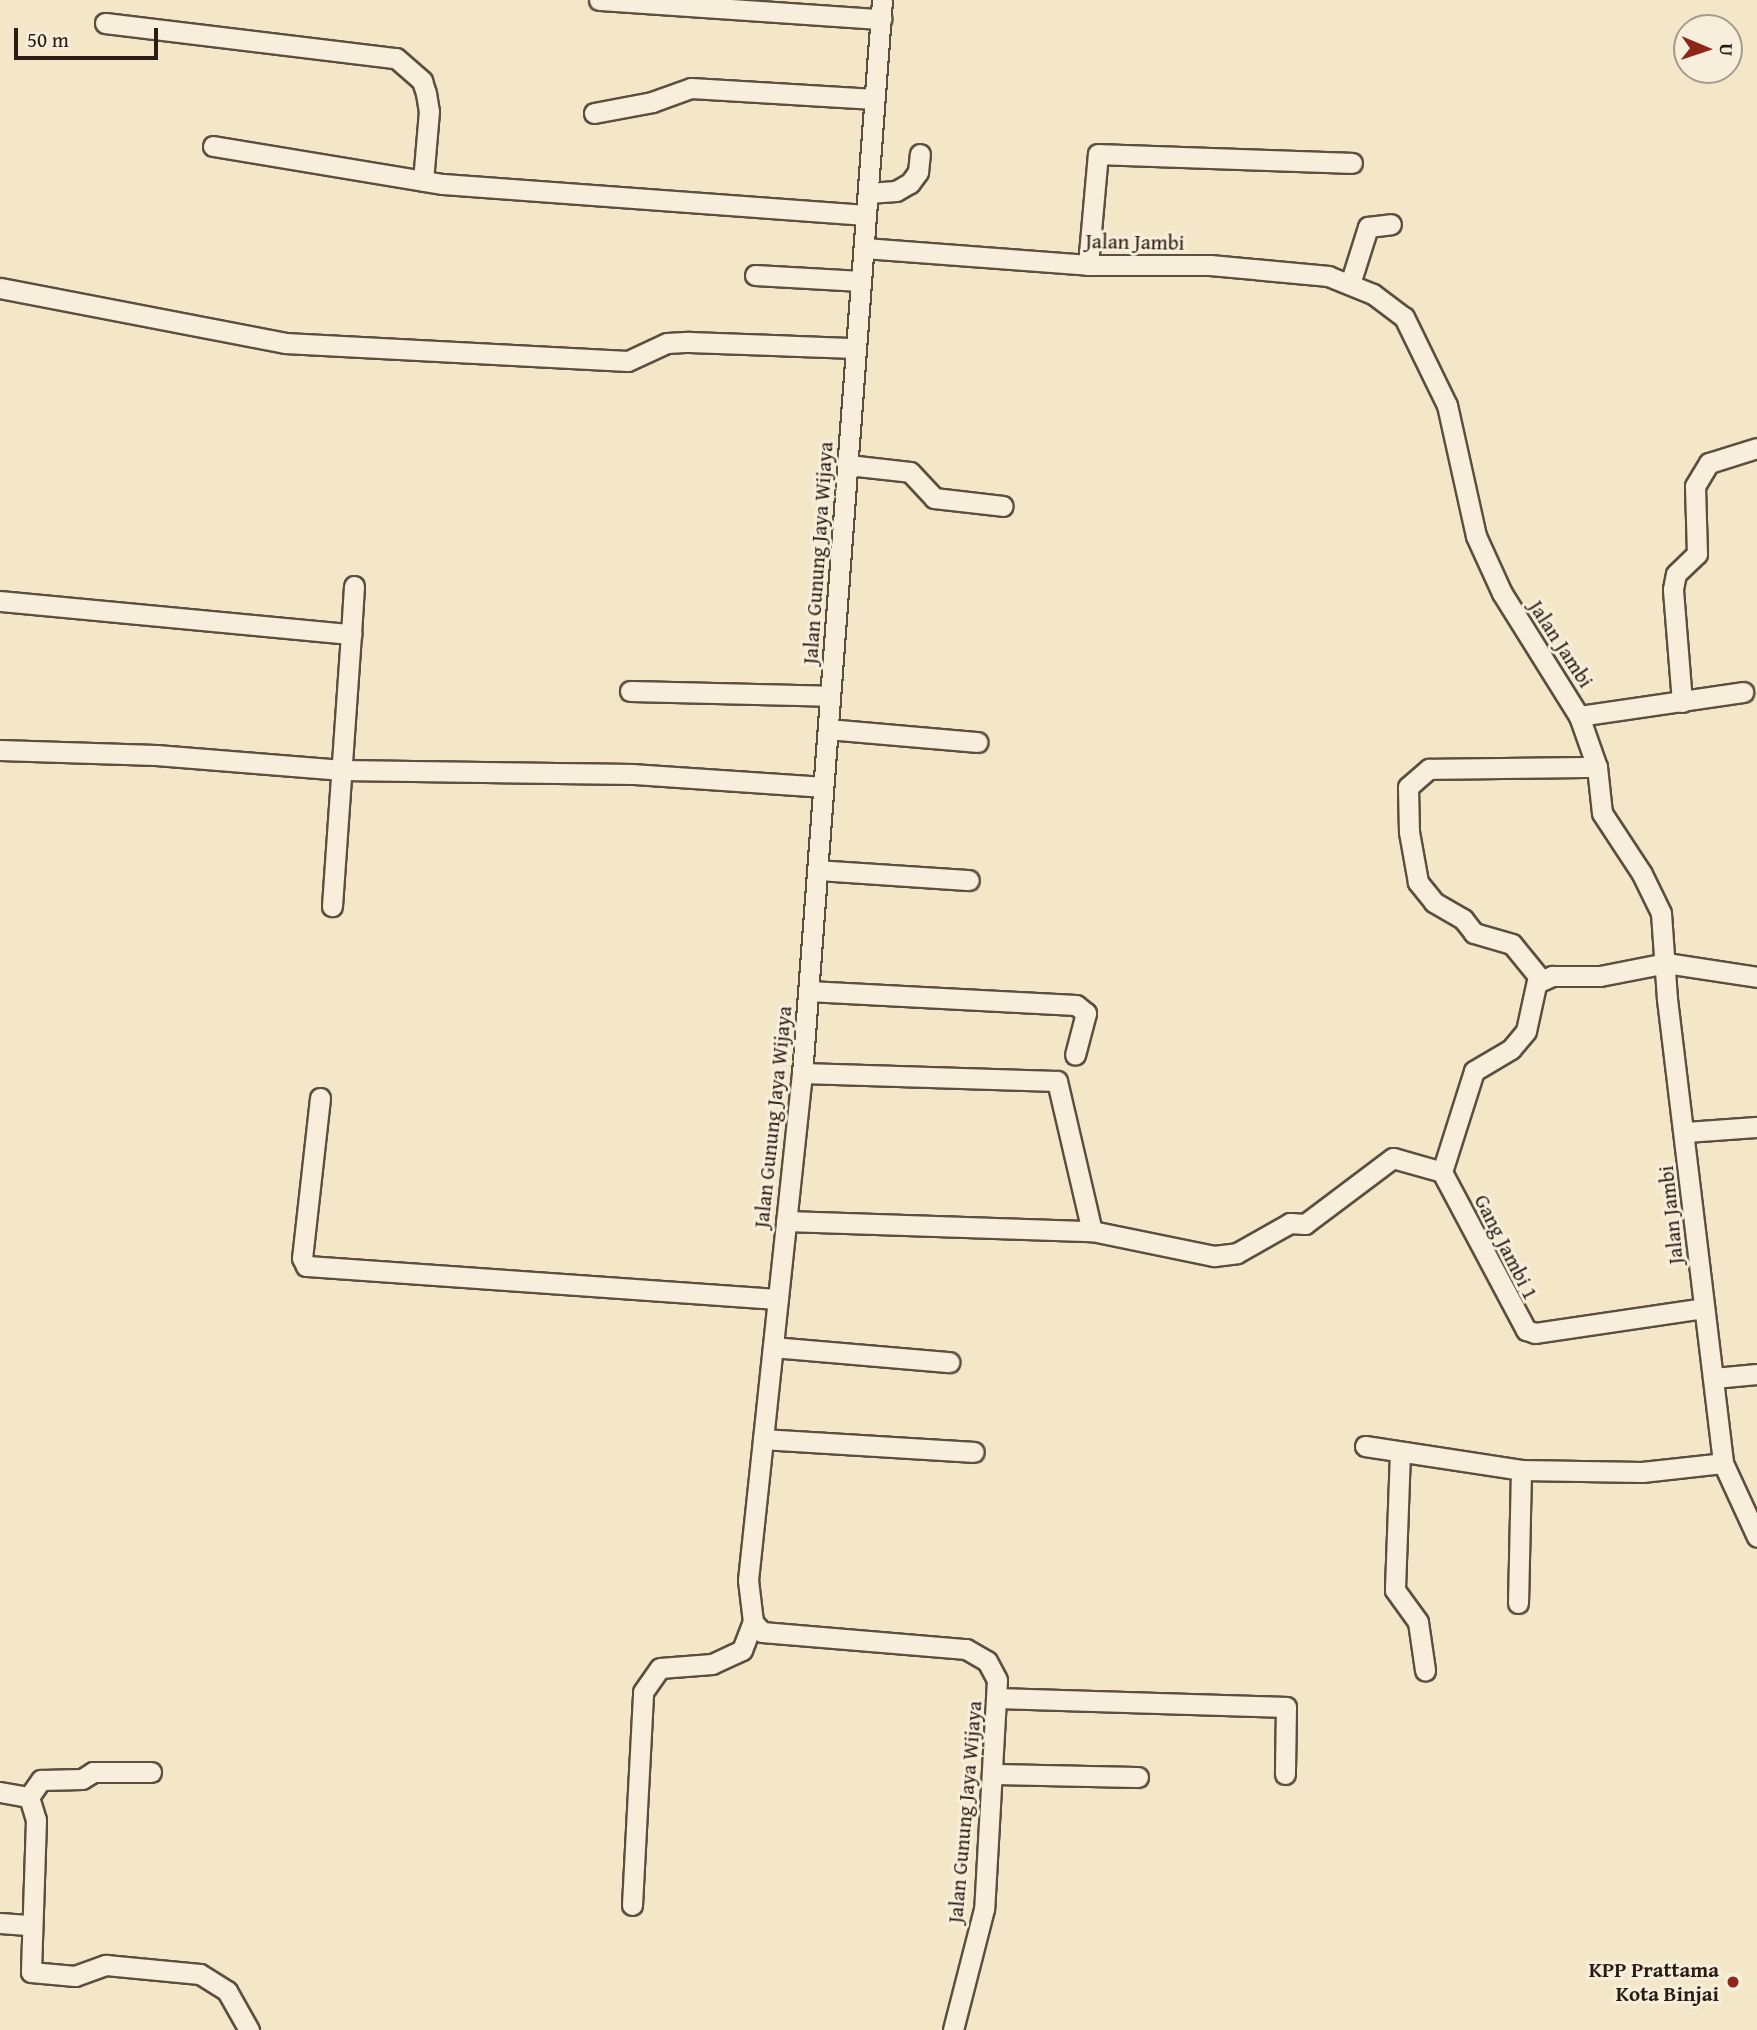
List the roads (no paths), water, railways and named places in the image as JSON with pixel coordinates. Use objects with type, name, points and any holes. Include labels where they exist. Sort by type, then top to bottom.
[{"type":"street","points":[[599,0],[882,10]]},
{"type":"street","name":"Jalan Gunung Jaya Wijaya","points":[[882,10],[802,1073],[748,1580],[753,1622],[762,1632],[966,1649],[987,1661],[997,1679],[984,1909],[953,2030]]},
{"type":"street","points":[[105,23],[396,58],[422,81],[426,93],[428,135],[423,181]]},
{"type":"street","points":[[594,113],[652,102],[691,88],[875,99]]},
{"type":"street","points":[[213,146],[423,181],[866,215]]},
{"type":"street","points":[[868,193],[896,191],[910,183],[918,172],[920,154]]},
{"type":"street","points":[[1088,265],[1098,154],[1352,163]]},
{"type":"street","points":[[1350,284],[1368,227],[1391,224]]},
{"type":"street","name":"Jalan Jambi","points":[[864,248],[1088,265],[1210,265],[1328,276],[1373,293],[1404,317],[1447,405],[1476,536],[1502,593],[1579,716],[1597,767],[1609,827],[1642,874],[1661,913],[1723,1463],[1757,1537]]},
{"type":"street","points":[[755,275],[861,281]]},
{"type":"street","points":[[0,288],[285,343],[628,361],[667,344],[689,342],[856,348]]},
{"type":"street","points":[[1682,702],[1673,589],[1676,574],[1697,554],[1695,486],[1709,463],[1757,448]]},
{"type":"street","points":[[848,465],[911,472],[934,498],[1003,506]]},
{"type":"street","points":[[332,905],[354,586]]},
{"type":"street","points":[[0,601],[351,634]]},
{"type":"street","points":[[630,691],[830,696]]},
{"type":"street","points":[[1579,716],[1743,692]]},
{"type":"street","points":[[828,729],[977,742]]},
{"type":"street","points":[[0,751],[156,755],[342,770],[634,774],[823,787]]},
{"type":"street","points":[[786,1221],[1092,1231],[1214,1256],[1237,1253],[1290,1223],[1305,1224],[1394,1158],[1442,1172],[1474,1071],[1511,1049],[1526,1031],[1537,983],[1534,970],[1512,944],[1474,933],[1463,919],[1434,902],[1418,882],[1409,832],[1408,788],[1429,769],[1597,767]]},
{"type":"street","points":[[817,870],[969,880]]},
{"type":"street","points":[[1537,983],[1552,976],[1600,976],[1666,963],[1757,977]]},
{"type":"street","points":[[808,991],[1076,1005],[1086,1013],[1075,1055]]},
{"type":"street","points":[[802,1073],[1057,1081],[1092,1231]]},
{"type":"street","points":[[320,1098],[302,1258],[306,1266],[778,1298]]},
{"type":"street","points":[[1685,1132],[1757,1127]]},
{"type":"street","name":"Gang Jambi 1","points":[[1442,1172],[1526,1330],[1535,1333],[1704,1308]]},
{"type":"street","points":[[773,1347],[949,1362]]},
{"type":"street","points":[[1714,1378],[1757,1374]]},
{"type":"street","points":[[763,1439],[974,1452]]},
{"type":"street","points":[[1365,1447],[1521,1470],[1642,1472],[1723,1463]]},
{"type":"street","points":[[1400,1452],[1395,1590],[1418,1622],[1425,1670]]},
{"type":"street","points":[[1518,1603],[1521,1470]]},
{"type":"street","points":[[632,1905],[643,1692],[660,1668],[712,1664],[743,1650],[753,1622]]},
{"type":"street","points":[[998,1698],[1286,1707],[1285,1774]]},
{"type":"street","points":[[29,1797],[41,1780],[82,1779],[93,1772],[151,1772]]},
{"type":"street","points":[[993,1774],[1138,1777]]},
{"type":"street","points":[[0,1792],[29,1797]]},
{"type":"street","points":[[29,1797],[36,1820],[31,1925],[32,1972],[75,1976],[106,1965],[205,1976],[232,1998],[249,2030]]},
{"type":"street","points":[[0,1923],[31,1925]]},
{"type":"place","name":"KPP Prattama Kota Binjai","points":[[1733,1982]]}]
